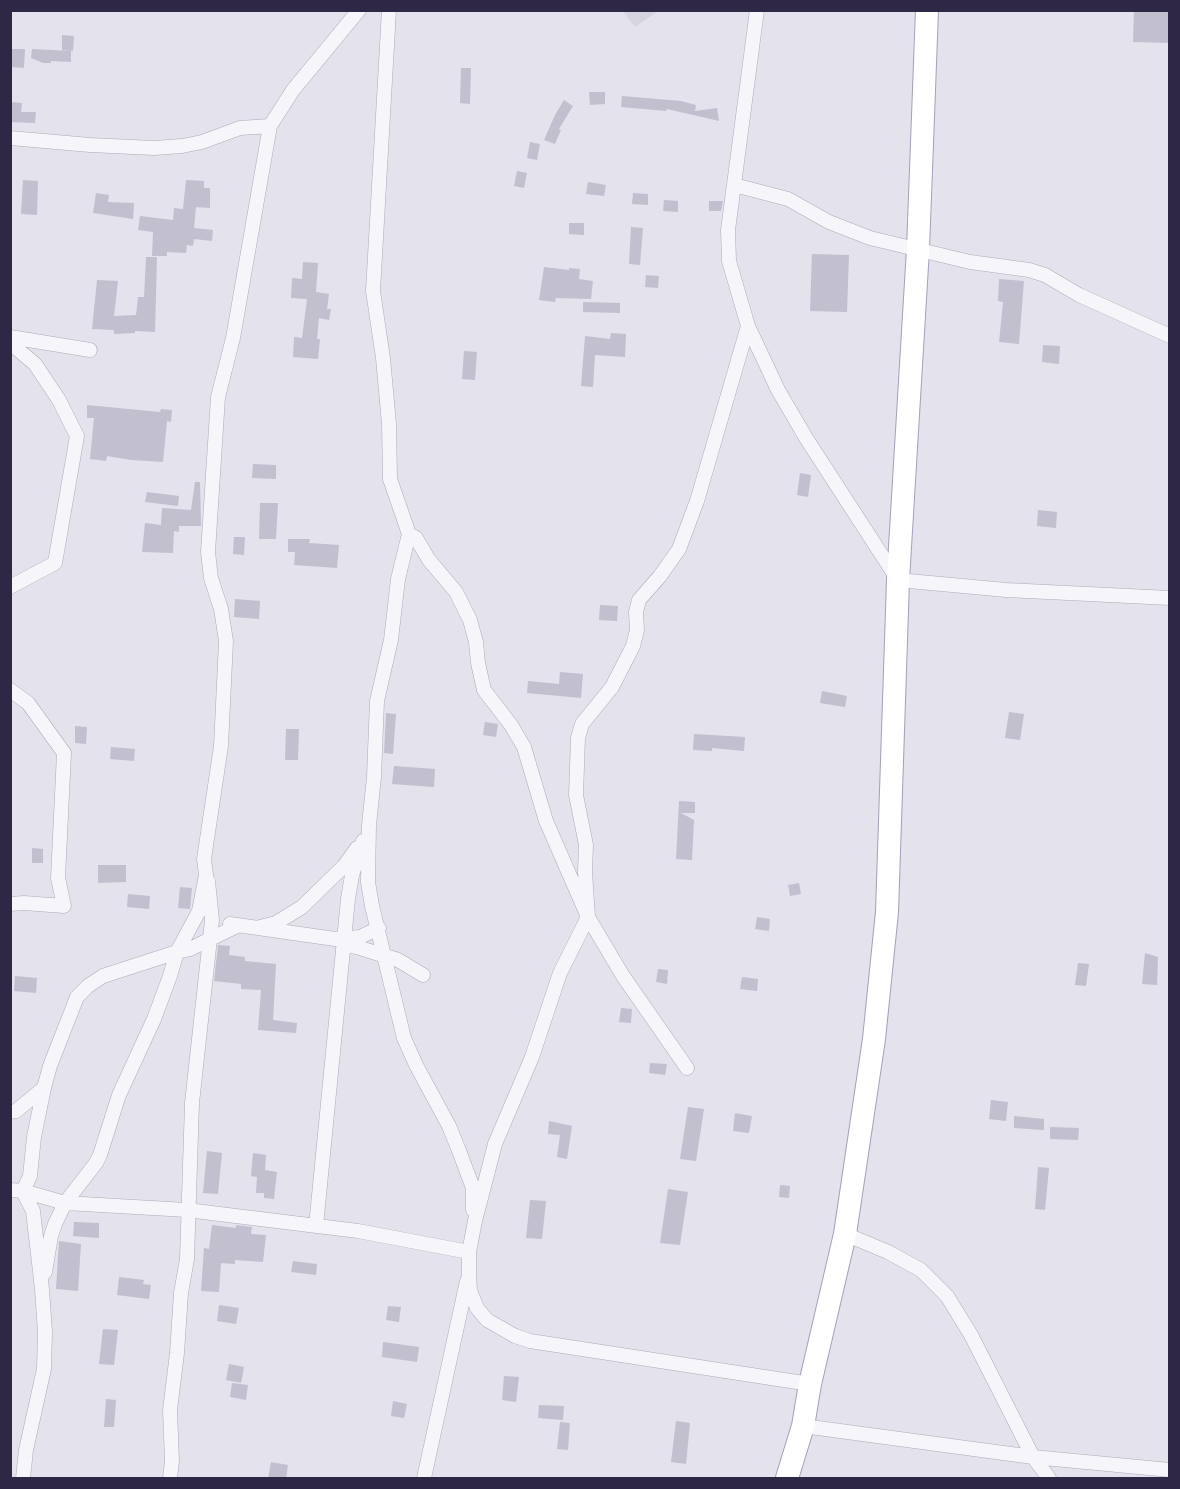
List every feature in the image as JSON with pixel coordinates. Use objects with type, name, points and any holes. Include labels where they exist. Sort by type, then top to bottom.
[{"type":"main road","points":[[787,1479],[803,1426],[810,1384],[845,1234],[874,1038],[887,912],[898,580],[918,249],[927,10]]},
{"type":"street","points":[[170,1479],[172,1461],[170,1410],[180,1304],[187,1259],[192,1103],[210,957],[212,904],[204,859],[221,746],[226,641],[221,609],[211,579],[208,552],[219,397],[233,338],[270,126],[293,90],[359,10]]},
{"type":"street","points":[[389,10],[373,291],[383,358],[389,424],[390,479],[409,534],[398,579],[391,640],[378,701],[369,825],[369,882],[372,906],[408,1049],[449,1126],[473,1188],[472,1208],[475,1221]]},
{"type":"street","points":[[757,10],[727,246],[729,261],[748,326],[783,399],[898,580],[1006,590],[1170,598]]},
{"type":"street","points":[[10,138],[154,148],[202,142],[240,128],[270,126]]},
{"type":"street","points":[[734,185],[788,199],[848,230],[970,262],[1045,274],[1079,295],[1170,336]]},
{"type":"street","points":[[748,326],[697,501],[678,549],[660,576],[639,600],[636,612],[637,630],[633,646],[612,687],[582,724],[579,738],[576,795],[586,845],[588,917],[560,973],[532,1058],[495,1144],[469,1252],[470,1291],[477,1308],[488,1320],[515,1336],[530,1341],[810,1384]]},
{"type":"street","points":[[10,337],[90,350]]},
{"type":"street","points":[[10,343],[35,364],[59,400],[77,436],[55,563],[12,589]]},
{"type":"street","points":[[409,534],[416,538],[429,560],[456,592],[470,620],[484,690],[524,747],[546,821],[588,917],[623,976],[687,1068]]},
{"type":"street","points":[[10,683],[28,703],[64,753],[58,878],[64,906],[15,905]]},
{"type":"street","points":[[10,690],[28,703]]},
{"type":"street","points":[[256,928],[276,923],[302,907],[344,866],[357,849],[369,825]]},
{"type":"street","points":[[316,1226],[352,875],[369,825]]},
{"type":"street","points":[[42,1289],[51,1236],[65,1203],[100,1155],[119,1095],[154,1018],[177,952],[199,911],[206,875]]},
{"type":"street","points":[[193,924],[212,920],[237,926],[344,942],[398,960],[423,975]]},
{"type":"street","points":[[17,1190],[30,1176],[34,1137],[44,1088],[50,1066],[77,997],[103,976],[190,949],[237,926]]},
{"type":"street","points":[[344,942],[379,928]]},
{"type":"street","points":[[10,1112],[16,1110],[44,1088]]},
{"type":"street","points":[[17,1190],[65,1203],[187,1210],[358,1230],[469,1252]]},
{"type":"street","points":[[17,1190],[33,1211],[45,1332],[44,1369],[24,1476]]},
{"type":"street","points":[[845,1234],[888,1252],[921,1270],[947,1296],[971,1335],[1033,1458],[1049,1479]]},
{"type":"street","points":[[424,1479],[469,1273]]},
{"type":"street","points":[[803,1426],[1033,1458],[1170,1470]]},
{"type":"shaded area","points":[[623,11],[658,11],[635,27]]},
{"type":"building","points":[[1134,10],[1170,10],[1170,43],[1133,42]]},
{"type":"building","points":[[62,35],[74,36],[73,51],[62,50]]},
{"type":"building","points":[[12,49],[25,49],[24,68],[11,67]]},
{"type":"building","points":[[32,49],[71,51],[71,62],[43,63],[31,58]]},
{"type":"building","points":[[461,68],[471,68],[470,104],[460,103]]},
{"type":"building","points":[[589,92],[605,92],[605,104],[590,105]]},
{"type":"building","points":[[622,96],[681,101],[696,105],[695,111],[717,108],[719,121],[667,109],[666,111],[621,107]]},
{"type":"building","points":[[564,100],[573,106],[559,129],[561,130],[555,144],[544,140]]},
{"type":"building","points":[[10,102],[22,103],[21,112],[36,112],[35,123],[10,122]]},
{"type":"building","points":[[530,142],[540,144],[537,160],[527,158]]},
{"type":"building","points":[[517,171],[527,173],[524,188],[514,186]]},
{"type":"building","points":[[23,180],[38,181],[37,215],[21,214]]},
{"type":"building","points":[[186,180],[204,181],[204,188],[210,188],[210,208],[196,207],[194,228],[213,230],[212,241],[194,239],[193,246],[187,245],[186,253],[167,252],[167,256],[152,256],[153,232],[138,230],[140,216],[173,220],[174,208],[183,209]]},
{"type":"building","points":[[588,182],[606,185],[604,196],[586,194]]},
{"type":"building","points":[[96,193],[109,195],[108,202],[134,203],[133,219],[93,213]]},
{"type":"building","points":[[633,193],[648,194],[648,205],[632,204]]},
{"type":"building","points":[[664,200],[678,201],[678,212],[663,211]]},
{"type":"building","points":[[709,201],[723,201],[721,211],[709,211]]},
{"type":"building","points":[[569,223],[584,223],[584,235],[569,234]]},
{"type":"building","points":[[631,227],[643,228],[640,265],[629,264]]},
{"type":"building","points":[[812,254],[849,255],[847,312],[810,311]]},
{"type":"building","points":[[146,257],[157,257],[155,332],[135,331],[135,333],[114,334],[114,330],[92,329],[97,280],[118,281],[114,316],[136,315],[138,297],[144,297]]},
{"type":"building","points":[[303,262],[318,263],[316,292],[329,294],[327,309],[331,309],[329,320],[319,318],[318,359],[293,357],[294,337],[302,338],[307,299],[291,298],[292,278],[302,279]]},
{"type":"building","points":[[544,267],[580,269],[579,279],[593,281],[591,299],[556,298],[555,302],[539,300]]},
{"type":"building","points":[[646,275],[659,276],[658,288],[645,287]]},
{"type":"building","points":[[999,279],[1024,281],[1019,344],[999,342],[1003,302],[998,301]]},
{"type":"building","points":[[583,302],[620,303],[620,313],[583,312]]},
{"type":"building","points":[[611,333],[626,334],[625,357],[595,355],[593,387],[581,386],[585,336],[610,339]]},
{"type":"building","points":[[1043,345],[1060,346],[1059,364],[1042,362]]},
{"type":"building","points":[[464,351],[477,352],[475,380],[462,379]]},
{"type":"building","points":[[87,405],[160,412],[161,409],[172,410],[171,422],[167,421],[163,462],[107,456],[106,461],[90,459],[94,418],[87,418]]},
{"type":"building","points":[[253,464],[276,465],[276,479],[252,478]]},
{"type":"building","points":[[800,473],[811,475],[808,497],[797,495]]},
{"type":"building","points":[[195,482],[200,482],[201,526],[179,526],[179,532],[174,531],[173,553],[142,552],[145,523],[161,525],[162,508],[191,510]]},
{"type":"building","points":[[147,492],[179,496],[178,506],[145,502]]},
{"type":"building","points":[[260,503],[278,503],[276,539],[259,539]]},
{"type":"building","points":[[1038,510],[1057,512],[1056,528],[1037,526]]},
{"type":"building","points":[[234,537],[245,537],[244,555],[233,554]]},
{"type":"building","points":[[288,539],[310,539],[309,543],[339,545],[337,568],[294,565],[295,552],[288,552]]},
{"type":"building","points":[[235,599],[260,601],[259,619],[234,617]]},
{"type":"building","points":[[600,605],[618,606],[617,621],[599,620]]},
{"type":"building","points":[[560,672],[583,674],[581,698],[527,693],[528,681],[559,684]]},
{"type":"building","points":[[822,691],[847,696],[845,707],[820,703]]},
{"type":"building","points":[[1009,712],[1024,714],[1020,740],[1005,738]]},
{"type":"building","points":[[386,713],[396,714],[393,754],[384,753]]},
{"type":"building","points":[[485,722],[498,724],[496,737],[483,735]]},
{"type":"building","points":[[75,726],[87,727],[86,744],[75,743]]},
{"type":"building","points":[[286,729],[299,729],[298,760],[285,760]]},
{"type":"building","points":[[694,734],[745,737],[744,751],[712,748],[712,751],[693,750]]},
{"type":"building","points":[[111,747],[135,749],[134,761],[110,759]]},
{"type":"building","points":[[394,766],[435,769],[434,787],[392,784]]},
{"type":"building","points":[[679,801],[695,802],[695,813],[681,813],[694,820],[692,860],[676,859]]},
{"type":"building","points":[[32,848],[43,849],[43,863],[32,863]]},
{"type":"building","points":[[98,865],[126,865],[126,882],[98,883]]},
{"type":"building","points":[[799,883],[801,894],[790,896],[788,885]]},
{"type":"building","points":[[180,887],[192,888],[190,909],[178,908]]},
{"type":"building","points":[[128,894],[150,896],[149,909],[127,907]]},
{"type":"building","points":[[757,917],[770,919],[769,931],[755,929]]},
{"type":"building","points":[[218,945],[230,946],[229,955],[245,957],[245,961],[276,964],[273,1020],[297,1023],[296,1033],[258,1030],[261,990],[241,989],[241,984],[214,981]]},
{"type":"building","points":[[1145,953],[1158,957],[1157,985],[1142,984]]},
{"type":"building","points":[[1078,963],[1089,964],[1086,986],[1075,985]]},
{"type":"building","points":[[658,969],[668,970],[667,984],[656,982]]},
{"type":"building","points":[[15,976],[37,978],[36,993],[14,991]]},
{"type":"building","points":[[742,977],[758,979],[757,991],[740,989]]},
{"type":"building","points":[[621,1008],[632,1009],[631,1023],[619,1022]]},
{"type":"building","points":[[650,1063],[667,1064],[665,1075],[649,1073]]},
{"type":"building","points":[[991,1100],[1008,1102],[1006,1121],[989,1119]]},
{"type":"building","points":[[688,1107],[704,1109],[696,1161],[680,1159]]},
{"type":"building","points":[[735,1113],[752,1116],[749,1133],[733,1131]]},
{"type":"building","points":[[1014,1116],[1044,1119],[1044,1130],[1014,1128]]},
{"type":"building","points":[[549,1121],[572,1126],[567,1159],[557,1157],[560,1135],[548,1134]]},
{"type":"building","points":[[1050,1127],[1079,1128],[1078,1140],[1050,1139]]},
{"type":"building","points":[[207,1151],[222,1153],[218,1194],[203,1193]]},
{"type":"building","points":[[253,1153],[266,1155],[265,1170],[277,1172],[274,1199],[264,1198],[264,1193],[256,1193],[257,1177],[251,1176]]},
{"type":"building","points":[[1038,1167],[1049,1168],[1045,1210],[1035,1209]]},
{"type":"building","points":[[780,1185],[790,1186],[789,1198],[779,1197]]},
{"type":"building","points":[[668,1189],[688,1192],[680,1245],[660,1243]]},
{"type":"building","points":[[530,1200],[546,1201],[542,1239],[526,1238]]},
{"type":"building","points":[[74,1222],[99,1223],[99,1238],[73,1236]]},
{"type":"building","points":[[212,1225],[252,1227],[251,1234],[266,1235],[263,1262],[235,1260],[235,1264],[221,1263],[219,1292],[201,1291],[204,1248],[209,1249]]},
{"type":"building","points":[[59,1241],[81,1244],[78,1291],[56,1289]]},
{"type":"building","points":[[293,1261],[317,1264],[316,1275],[291,1272]]},
{"type":"building","points":[[119,1277],[144,1280],[143,1284],[151,1285],[149,1299],[117,1295]]},
{"type":"building","points":[[219,1305],[239,1308],[236,1324],[217,1321]]},
{"type":"building","points":[[388,1306],[401,1307],[399,1322],[386,1320]]},
{"type":"building","points":[[103,1329],[118,1330],[114,1365],[99,1364]]},
{"type":"building","points":[[383,1342],[419,1347],[417,1362],[382,1357]]},
{"type":"building","points":[[229,1364],[244,1367],[241,1383],[226,1380]]},
{"type":"building","points":[[504,1376],[519,1377],[516,1402],[502,1400]]},
{"type":"building","points":[[232,1383],[248,1385],[246,1400],[230,1397]]},
{"type":"building","points":[[106,1399],[116,1400],[114,1427],[104,1427]]},
{"type":"building","points":[[393,1401],[407,1404],[404,1418],[391,1416]]},
{"type":"building","points":[[539,1405],[564,1406],[563,1420],[538,1418]]},
{"type":"building","points":[[676,1421],[690,1423],[686,1464],[671,1462]]},
{"type":"building","points":[[560,1422],[570,1423],[568,1450],[557,1449]]},
{"type":"building","points":[[271,1462],[288,1465],[286,1479],[268,1479]]}]
